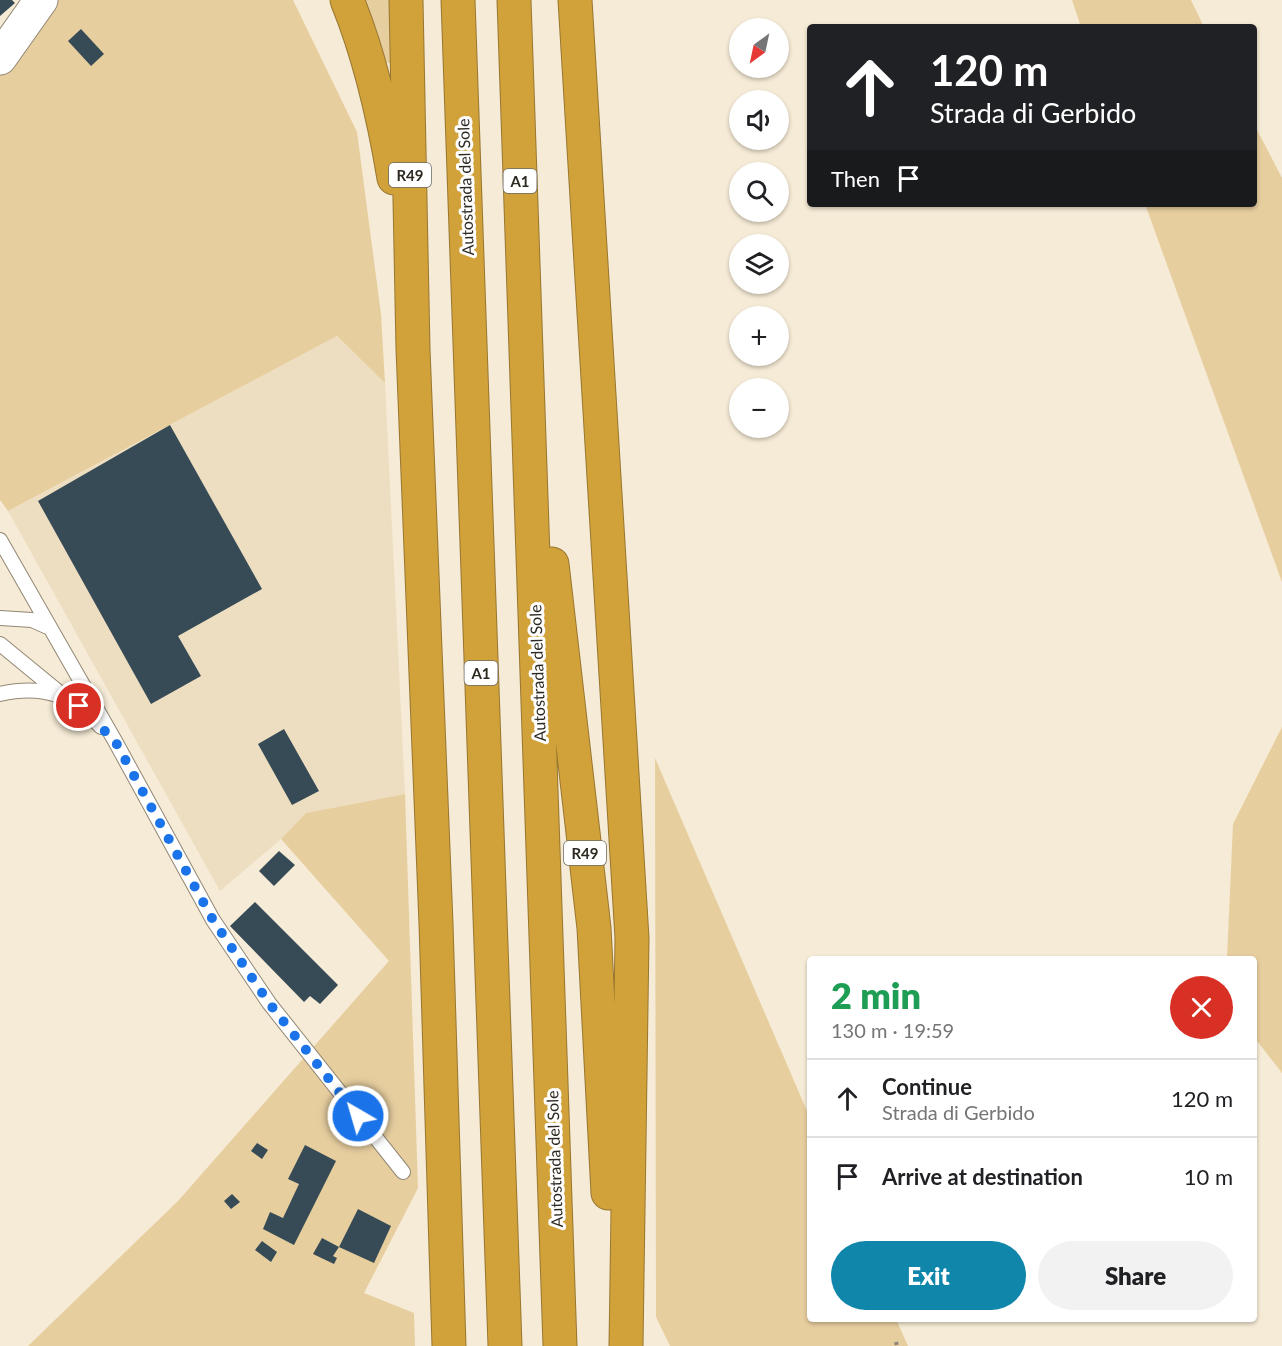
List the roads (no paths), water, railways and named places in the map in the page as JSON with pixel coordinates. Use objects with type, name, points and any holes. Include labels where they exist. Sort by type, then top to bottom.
[{"type":"highway","points":[[347,0],[388,141],[399,204],[402,275],[413,349]]},
{"type":"highway","name":"R49","points":[[406,0],[413,349],[436,924],[449,1346]]},
{"type":"highway","name":"Autostrada del Sole","points":[[458,0],[505,1346]]},
{"type":"highway","name":"Autostrada del Sole","points":[[513,0],[560,1346]]},
{"type":"highway","points":[[575,0],[632,939],[626,1346]]},
{"type":"highway","name":"R49","points":[[526,363],[568,692],[594,928],[606,1139],[613,1346]]},
{"type":"highway","points":[[440,1346],[444,1222]]},
{"type":"street","points":[[0,58],[41,0]]},
{"type":"lane","points":[[0,540],[115,741],[213,920],[269,1003],[403,1172]]},
{"type":"lane","points":[[0,618],[32,621],[50,628]]},
{"type":"lane","points":[[0,644],[61,695],[93,718],[115,741]]},
{"type":"lane","points":[[0,694],[26,690],[61,695]]}]
